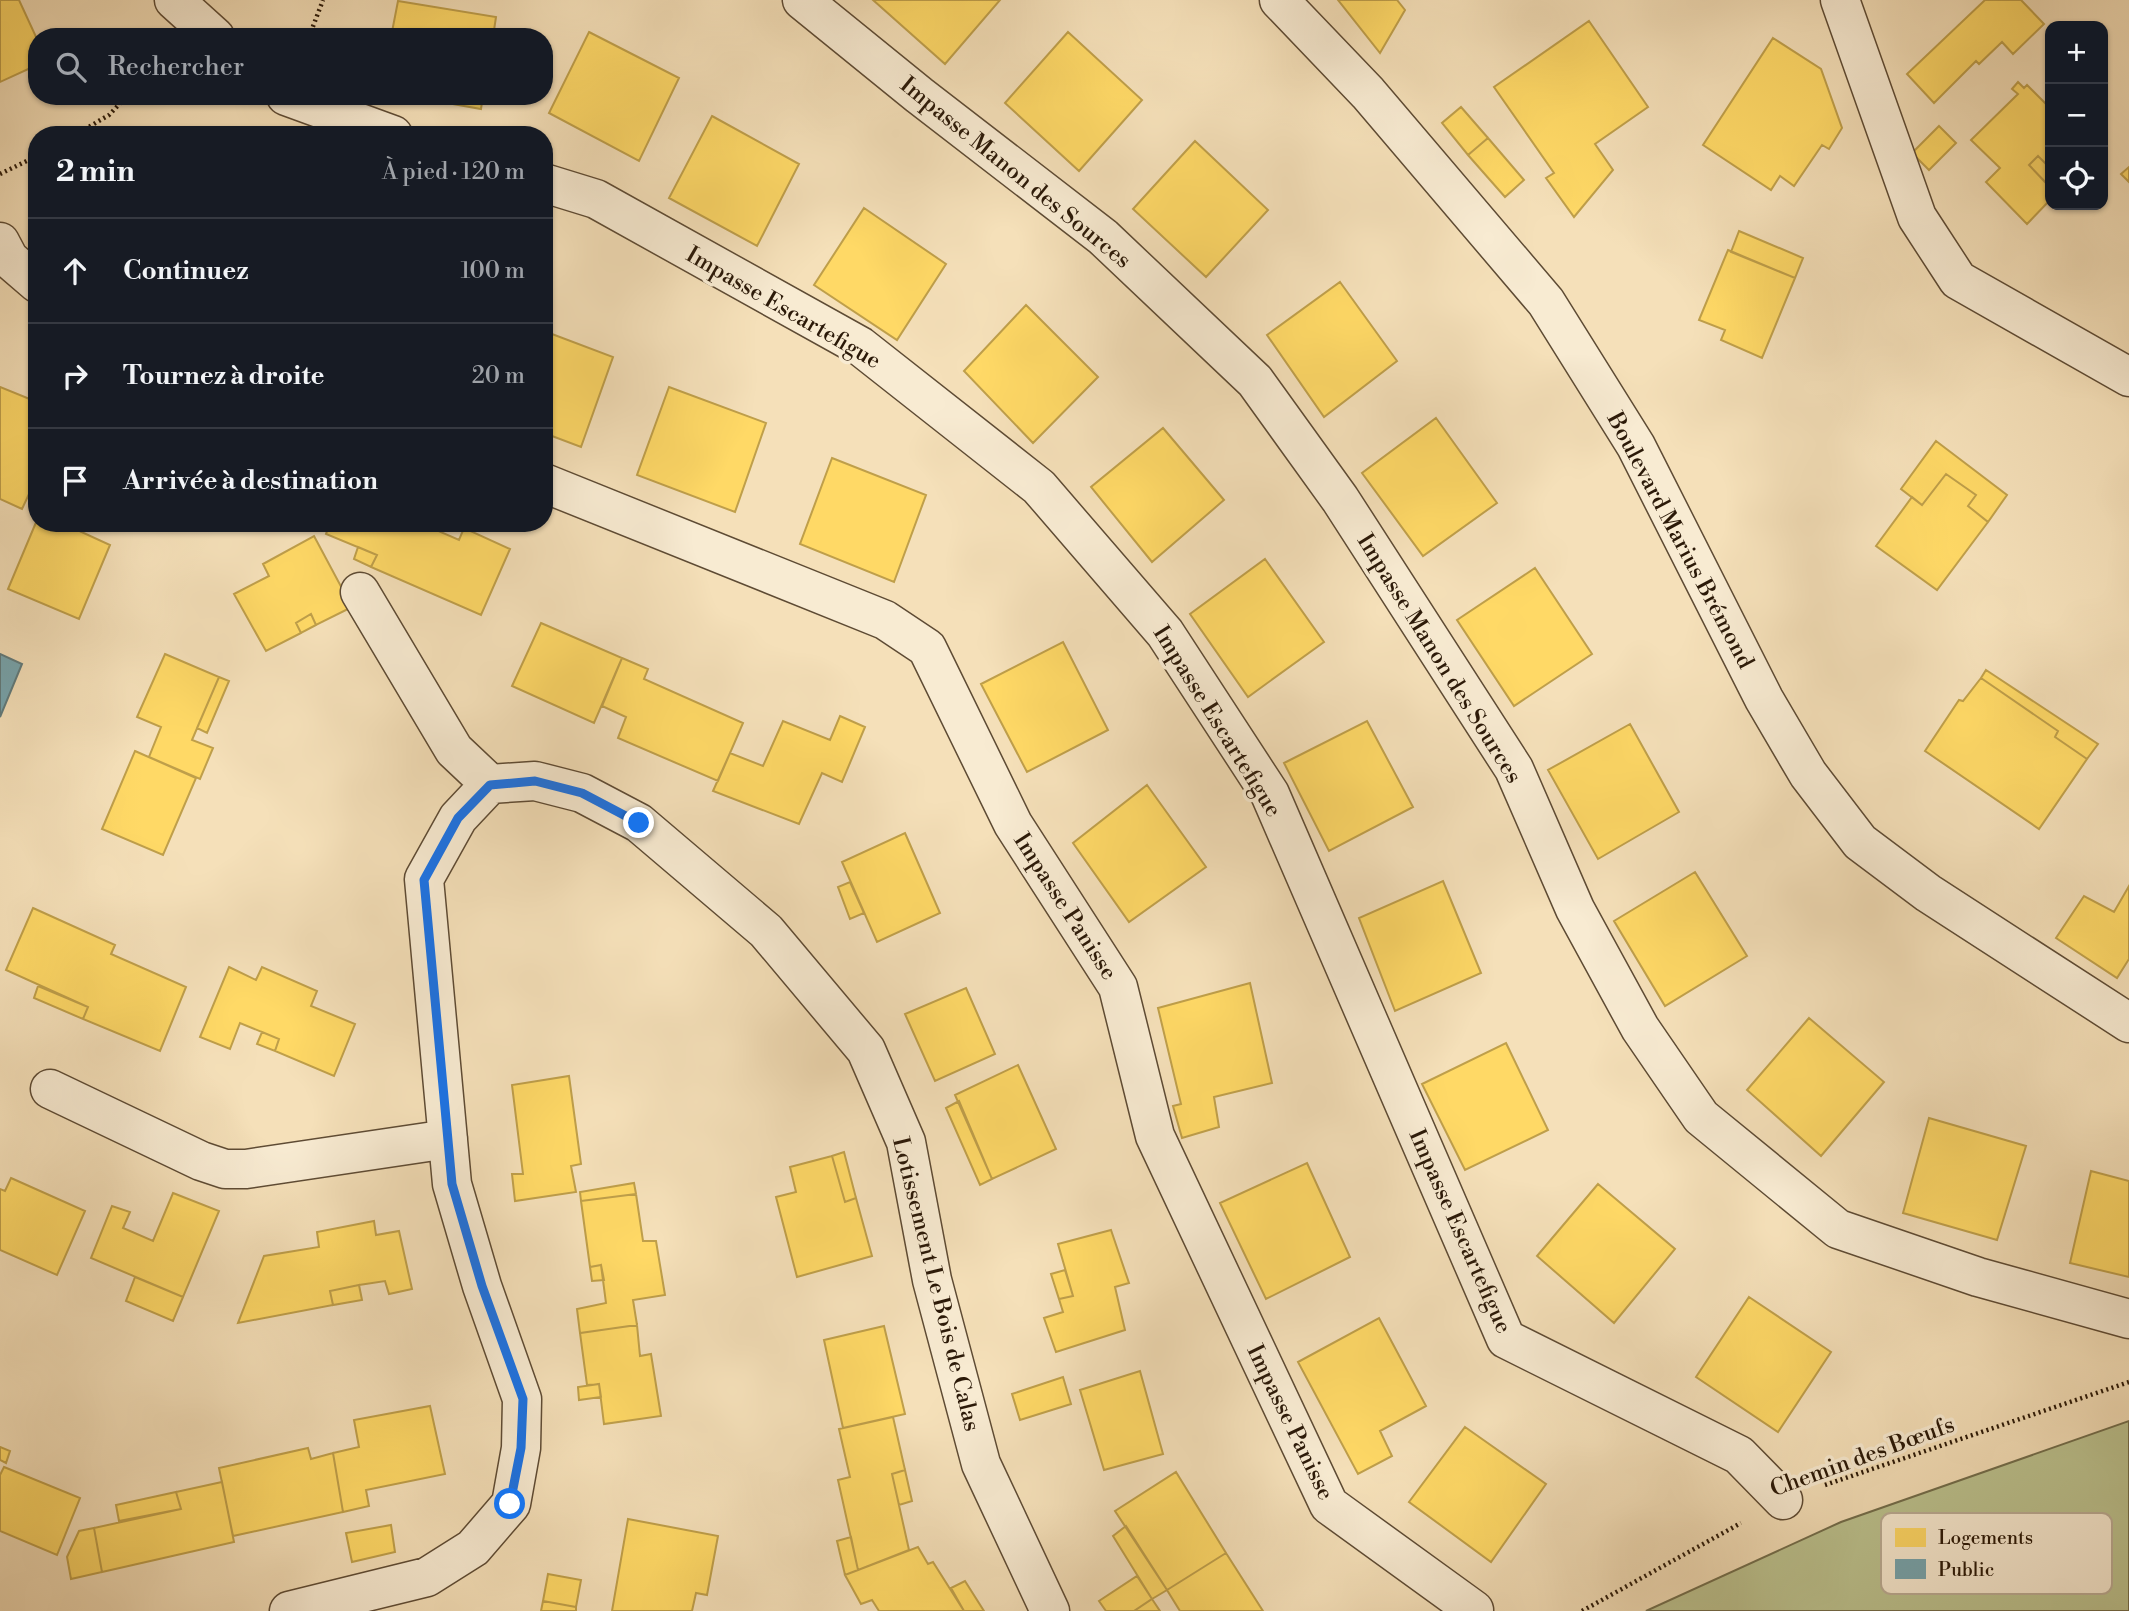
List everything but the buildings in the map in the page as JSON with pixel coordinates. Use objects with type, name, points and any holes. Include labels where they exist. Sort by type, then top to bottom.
[{"type":"street","points":[[174,0],[205,28]]},
{"type":"street","name":"Impasse Manon des Sources","points":[[802,0],[919,95],[1103,237],[1255,381],[1340,499],[1514,769],[1575,909],[1640,1028],[1701,1117],[1838,1228],[1978,1277],[2129,1319]]},
{"type":"street","name":"Boulevard Marius Brémond","points":[[1279,0],[1368,93],[1546,302],[1636,446],[1764,699],[1808,774],[1860,842],[1928,893],[2129,1023]]},
{"type":"street","points":[[1840,0],[1917,217],[1958,280],[2129,377]]},
{"type":"street","points":[[311,105],[368,126]]},
{"type":"street","name":"Impasse Escartefigue","points":[[553,186],[596,199],[860,346],[1039,487],[1165,633],[1270,794],[1506,1339],[1739,1455],[1783,1500]]},
{"type":"street","points":[[0,242],[9,259],[28,275]]},
{"type":"street","name":"Impasse Panisse","points":[[553,487],[885,620],[927,648],[1013,824],[1118,987],[1155,1136],[1329,1506],[1474,1609]]},
{"type":"street","points":[[289,1611],[427,1577],[473,1548],[510,1504],[521,1448],[523,1399],[482,1286],[452,1184],[424,880],[458,818],[490,785],[454,750],[360,592]]},
{"type":"street","name":"Lotissement Le Bois de Calas","points":[[490,785],[535,781],[582,793],[639,823],[766,931],[866,1050],[906,1142],[932,1280],[981,1464],[1050,1611]]},
{"type":"street","points":[[50,1089],[201,1161],[225,1169],[246,1169],[448,1139]]},
{"type":"path","points":[[312,28],[323,0]]},
{"type":"path","points":[[90,126],[109,115],[118,105]]},
{"type":"path","points":[[0,174],[28,160]]},
{"type":"path","name":"Chemin des Bœufs","points":[[1582,1611],[1783,1500],[2129,1382]]},
{"type":"green space","points":[[2129,1421],[2129,1611],[1646,1611],[1841,1522]]},
{"type":"route","points":[[510,1504],[521,1448],[523,1399],[482,1286],[452,1184],[424,880],[458,818],[490,785],[535,781],[582,793],[639,823]]}]
